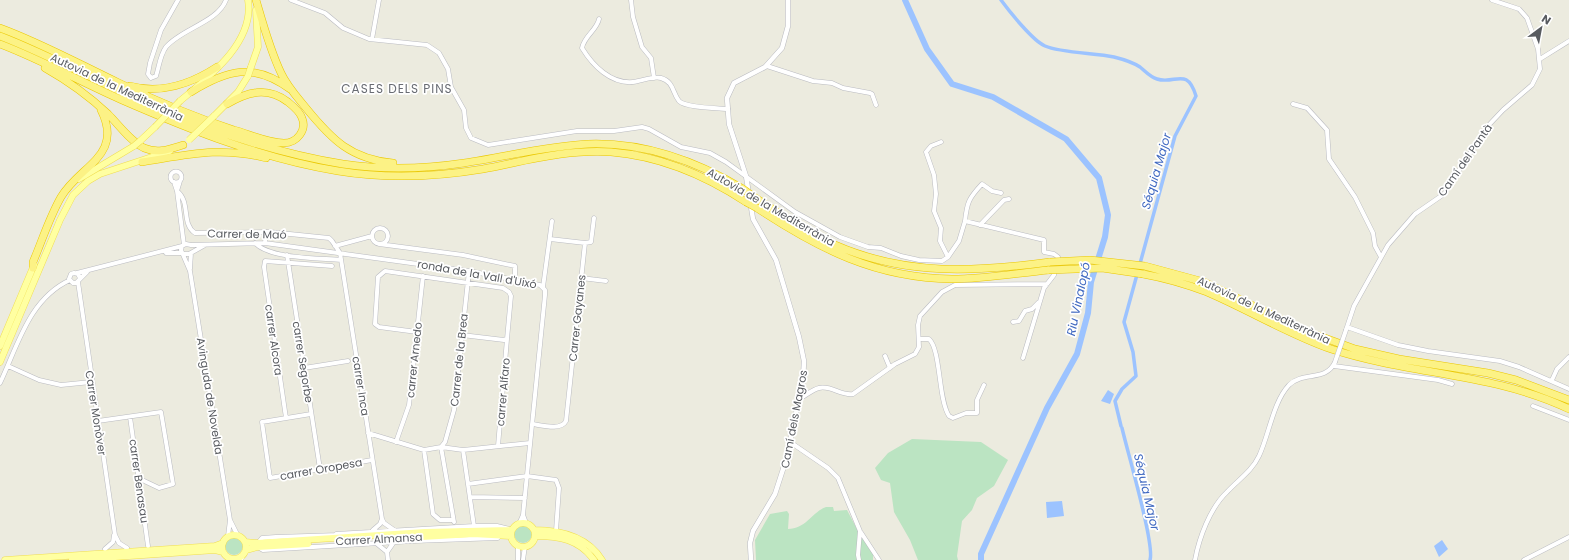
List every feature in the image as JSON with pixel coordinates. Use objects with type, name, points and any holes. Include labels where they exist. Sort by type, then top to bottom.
[{"type":"highway","points":[[255,0],[277,63],[293,92],[330,135],[354,154],[376,161],[431,166]]},
{"type":"highway","points":[[0,28],[17,43],[118,83],[192,115],[276,142],[284,143],[295,140],[302,130],[302,118],[299,113],[277,95],[264,92],[249,93],[227,104]]},
{"type":"highway","name":"Autovia de la Mediterrània","points":[[0,36],[162,110],[213,130],[264,146],[316,158],[363,166],[431,166],[464,163],[565,145],[589,144],[628,146],[667,154],[717,174],[824,240],[861,254],[896,264],[918,268],[959,270],[1090,260],[1145,266],[1198,280],[1318,337],[1356,350],[1399,359],[1488,373],[1522,382],[1569,400]]},
{"type":"highway","name":"Autovia de la Mediterrània","points":[[0,44],[17,43]]},
{"type":"highway","name":"Autovia de la Mediterrània","points":[[17,43],[25,55],[149,111],[217,138],[263,153],[339,171],[384,176],[431,175],[477,170],[560,154],[610,152],[647,158],[676,166],[711,181],[792,231],[828,251],[869,265],[896,272],[951,279],[994,277],[1049,270],[1102,268],[1143,274],[1195,287],[1320,345],[1358,357],[1507,386],[1569,409]]},
{"type":"highway","points":[[25,55],[32,61],[70,83],[99,107],[134,141],[144,147],[158,151],[186,142]]},
{"type":"highway","points":[[118,83],[146,89],[168,87],[191,81],[217,67]]},
{"type":"highway","points":[[191,92],[219,76],[245,72],[257,72],[270,77],[293,92]]},
{"type":"highway","points":[[32,268],[33,262],[62,196],[75,179],[99,158],[105,148],[107,126],[99,107]]},
{"type":"highway","points":[[142,162],[182,154],[211,151],[238,153],[332,174],[355,177],[396,179],[431,175]]},
{"type":"main road","points":[[0,346],[32,268],[64,197],[78,180],[140,141],[233,50],[241,38],[248,19],[248,0]]},
{"type":"main road","points":[[0,362],[66,207],[81,187],[96,176],[113,169],[142,162],[175,150],[186,142],[238,92],[248,76],[258,47],[255,0]]},
{"type":"main road","points":[[6,560],[215,546],[223,543],[228,536],[238,536],[245,542],[257,545],[425,532],[511,532],[519,524],[526,523],[535,533],[566,538],[581,546],[594,560]]},
{"type":"main road","points":[[535,533],[556,531],[573,535],[596,551],[602,560]]},
{"type":"main road","points":[[511,532],[518,545],[525,546],[532,542],[535,533]]},
{"type":"main road","name":"Carrer Almansa","points":[[246,550],[257,545],[473,534],[504,535],[511,532]]},
{"type":"main road","points":[[72,560],[215,550],[223,552],[231,560],[240,559],[246,550],[245,542]]},
{"type":"main road","points":[[223,543],[223,552]]},
{"type":"street","points":[[178,0],[161,30],[150,63],[148,74],[151,78],[156,76],[166,48],[173,41],[219,12],[226,0]]},
{"type":"street","points":[[292,0],[325,13],[343,28],[372,39],[427,45],[433,48],[448,69],[451,87],[464,110],[466,128],[471,138],[488,146],[577,131],[614,131],[642,127],[649,129],[681,147],[710,153],[746,176],[795,212],[835,234],[868,247],[881,248],[901,256],[919,260],[942,261],[948,258],[959,241],[965,221],[967,203],[982,184],[992,191],[1001,193]]},
{"type":"street","points":[[372,39],[379,0]]},
{"type":"street","points":[[631,0],[633,17],[642,47],[651,58],[654,78]]},
{"type":"street","name":"Camí dels Magros","points":[[751,560],[751,536],[775,494],[782,475],[799,399],[804,367],[799,337],[776,260],[753,219],[746,176],[731,134],[727,98],[734,83],[767,66],[778,54],[785,41],[788,26],[788,0]]},
{"type":"street","name":"Camí del Pantà","points":[[1334,364],[1354,306],[1394,236],[1415,214],[1444,194],[1486,128],[1503,110],[1532,85],[1540,69],[1540,59],[1532,28],[1527,18],[1520,9],[1492,0]]},
{"type":"street","points":[[599,19],[598,24],[584,42],[582,48],[602,72],[622,82],[661,78],[671,84],[679,100],[682,102],[698,106],[728,109]]},
{"type":"street","points":[[1540,59],[1569,41]]},
{"type":"street","points":[[767,66],[813,81],[832,83],[843,88],[870,93],[872,94],[876,106]]},
{"type":"street","points":[[1293,104],[1307,108],[1327,130],[1329,159],[1355,197],[1374,233],[1376,246],[1381,257]]},
{"type":"street","points":[[941,142],[931,146],[926,152],[934,175],[936,194],[934,211],[940,228],[940,241],[948,258]]},
{"type":"street","points":[[177,192],[181,174],[176,172],[171,176],[177,192],[182,229],[186,245],[192,252],[190,271]]},
{"type":"street","points":[[174,182],[180,181]]},
{"type":"street","name":"Carrer de Maó","points":[[177,192],[184,198],[189,227],[195,233],[266,232],[328,238],[336,246]]},
{"type":"street","points":[[980,225],[1004,200],[1009,200]]},
{"type":"street","name":"Carrer Gayanes","points":[[532,424],[558,426],[565,423],[585,243],[591,242],[594,218]]},
{"type":"street","points":[[543,287],[552,221]]},
{"type":"street","points":[[965,221],[1044,240],[1044,252],[1054,254],[1058,257],[1054,275],[1047,284],[1040,300],[1022,358]]},
{"type":"street","points":[[340,253],[336,246],[372,236],[376,230],[380,228],[387,231],[392,244],[397,247]]},
{"type":"street","points":[[252,232],[253,243],[269,252],[341,260]]},
{"type":"street","points":[[265,243],[266,232]]},
{"type":"street","points":[[372,236],[375,242],[380,244],[463,255],[515,266],[515,279]]},
{"type":"street","points":[[380,244],[387,241],[388,236]]},
{"type":"street","points":[[550,239],[585,243]]},
{"type":"street","name":"ronda de la Vall d'Uixó","points":[[77,273],[87,272],[102,266],[160,253],[186,245],[265,243],[469,271],[540,284],[543,287],[545,295],[525,498],[523,515],[519,524]]},
{"type":"street","points":[[186,245],[183,253],[190,271]]},
{"type":"street","name":"ronda de la Vall d'Uixó","points":[[160,253],[192,252],[206,245]]},
{"type":"street","name":"carrer Inca","points":[[340,253],[382,519]]},
{"type":"street","name":"carrer Segorbe","points":[[287,255],[320,469]]},
{"type":"street","name":"carrer Alcora","points":[[286,418],[264,267],[265,261],[288,263]]},
{"type":"street","points":[[288,263],[332,266]]},
{"type":"street","points":[[417,332],[379,327],[375,324],[378,277],[385,270],[468,283]]},
{"type":"street","name":"Avinguda de Novelda","points":[[190,271],[230,520],[228,536]]},
{"type":"street","name":"Carrer de la Brea","points":[[441,447],[445,442],[454,410],[469,271]]},
{"type":"street","name":"ronda de la Vall d'Uixó","points":[[80,278],[87,272]]},
{"type":"street","points":[[77,273],[80,278],[76,283],[70,280],[71,274],[77,273]]},
{"type":"street","name":"carrer Arnedo","points":[[396,442],[409,405],[423,276]]},
{"type":"street","points":[[581,278],[606,280]]},
{"type":"street","points":[[0,383],[26,322],[37,306],[55,287],[70,280]]},
{"type":"street","name":"Carrer Monòver","points":[[76,283],[114,535]]},
{"type":"street","name":"carrer Alfaro","points":[[468,283],[503,288],[509,292],[511,296],[498,446]]},
{"type":"street","points":[[799,399],[819,388],[832,389],[847,395],[853,394],[890,368],[915,354],[919,347],[918,325],[920,316],[948,288],[955,286],[1047,284]]},
{"type":"street","points":[[1013,322],[1019,321],[1025,311],[1032,309],[1040,300]]},
{"type":"street","points":[[1346,329],[1398,345],[1428,351],[1500,361],[1552,380],[1569,389]]},
{"type":"street","points":[[462,335],[507,339]]},
{"type":"street","points":[[919,339],[929,339],[933,344],[938,380],[949,416],[953,418],[966,413],[978,413],[977,400],[984,386]]},
{"type":"street","points":[[885,356],[890,368]]},
{"type":"street","points":[[1552,380],[1557,369],[1569,357]]},
{"type":"street","points":[[304,368],[348,361]]},
{"type":"street","points":[[1195,560],[1205,524],[1225,493],[1250,470],[1259,457],[1285,390],[1296,380],[1327,373],[1334,364],[1438,380],[1452,384]]},
{"type":"street","points":[[8,366],[39,380],[61,385],[91,382]]},
{"type":"street","points":[[1533,406],[1569,420]]},
{"type":"street","points":[[98,421],[161,412],[173,484],[159,488],[138,478]]},
{"type":"street","points":[[286,418],[311,414]]},
{"type":"street","name":"carrer Benasau","points":[[130,417],[148,546]]},
{"type":"street","name":"carrer Oropesa","points":[[286,418],[262,422],[270,478],[372,460]]},
{"type":"street","points":[[368,433],[424,450],[441,447],[462,450],[530,443]]},
{"type":"street","points":[[790,442],[828,468],[838,478],[860,531],[879,560]]},
{"type":"street","points":[[441,447],[454,527]]},
{"type":"street","points":[[424,450],[433,514],[440,520],[453,520]]},
{"type":"street","points":[[462,450],[474,526]]},
{"type":"street","points":[[468,484],[527,476],[552,478],[559,483],[556,531]]},
{"type":"street","points":[[470,497],[525,498]]},
{"type":"street","name":"ronda de la Vall d'Uixó","points":[[523,515],[526,523]]},
{"type":"street","points":[[382,519],[384,523],[394,530]]},
{"type":"street","points":[[373,531],[380,524],[382,519]]},
{"type":"street","name":"Avinguda de Novelda","points":[[230,520],[238,536]]},
{"type":"street","points":[[504,535],[500,538],[394,542],[263,550],[257,545],[262,538],[373,531],[497,526],[511,532]]},
{"type":"street","points":[[859,560],[860,531]]},
{"type":"street","points":[[336,534],[345,537]]},
{"type":"street","points":[[114,535],[119,543],[127,548]]},
{"type":"street","points":[[105,549],[113,542],[114,535]]},
{"type":"street","points":[[1524,560],[1569,537]]},
{"type":"street","points":[[338,541],[348,545]]},
{"type":"street","points":[[388,560],[387,552],[394,542]]},
{"type":"street","points":[[376,543],[387,552]]},
{"type":"street","points":[[518,545],[518,560]]},
{"type":"street","points":[[523,560],[525,546]]},
{"type":"green space","points":[[912,439],[981,442],[1008,460],[994,486],[977,498],[972,510],[962,521],[957,556],[958,560],[918,560],[910,540],[894,512],[890,483],[881,480],[875,468],[888,453]]},
{"type":"green space","points":[[833,507],[834,511],[847,510],[858,531],[873,553],[873,560],[756,560],[755,540],[770,514],[787,511],[789,514],[788,529],[800,526],[821,509]]},
{"type":"green space","points":[[519,525],[527,525],[532,530],[530,541],[527,543],[519,543],[514,538],[514,530]]},
{"type":"green space","points":[[234,537],[238,538],[242,542],[242,550],[238,554],[234,555],[230,554],[226,550],[225,546],[226,542],[230,538]]},
{"type":"water","points":[[1108,390],[1114,394],[1110,404],[1101,401]]},
{"type":"water","points":[[1062,501],[1064,516],[1047,518],[1046,502]]},
{"type":"water","points":[[1442,540],[1448,549],[1439,557],[1434,546]]},
{"type":"waterway","name":"Riu Vinalopó","points":[[905,0],[927,49],[952,84],[993,97],[1066,139],[1099,178],[1108,215],[1105,237],[1091,282],[1088,313],[1077,354],[1047,408],[981,554],[981,560]]},
{"type":"waterway","name":"Séquia Major","points":[[1001,0],[1028,32],[1045,46],[1069,52],[1121,59],[1140,67],[1150,76],[1157,79],[1184,79],[1189,82],[1196,96],[1175,136],[1124,322],[1133,352],[1136,376],[1122,389],[1115,401],[1121,426]]},
{"type":"waterway","name":"Séquia Major","points":[[1122,428],[1145,517],[1150,560]]},
{"type":"district","name":"CASES DELS PINS","points":[[397,88]]}]
